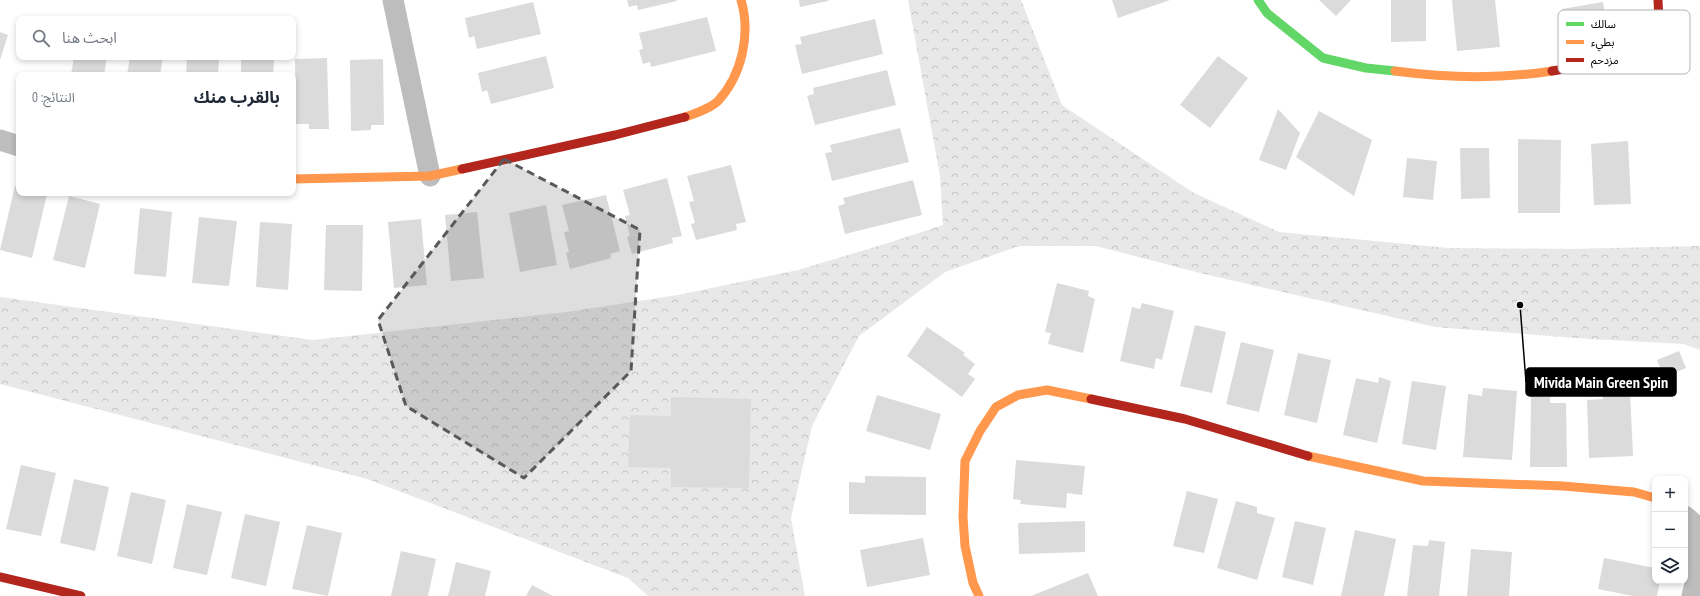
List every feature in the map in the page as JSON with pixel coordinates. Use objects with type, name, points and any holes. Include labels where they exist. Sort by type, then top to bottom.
[{"type":"street","points":[[393,0],[430,176]]},
{"type":"street","points":[[296,179],[430,176],[615,134],[691,115],[717,102],[733,80],[745,43],[744,10],[742,0]]},
{"type":"street","points":[[1258,0],[1267,13],[1323,58],[1366,68],[1434,76],[1517,76],[1558,70]]},
{"type":"street","points":[[1658,0],[1658,10]]},
{"type":"street","points":[[0,140],[16,145]]},
{"type":"street","points":[[979,596],[973,583],[965,546],[963,517],[965,461],[980,431],[996,407],[1018,395],[1047,390],[1185,419],[1312,457],[1423,481],[1499,485],[1563,486],[1634,492],[1652,497]]},
{"type":"street","points":[[1688,519],[1694,524],[1698,570],[1692,596]]},
{"type":"street","points":[[0,577],[81,596]]},
{"type":"highlighted area","points":[[504,159],[640,230],[631,371],[524,478],[406,406],[378,320]]},
{"type":"green space","points":[[908,0],[1021,0],[1062,105],[1192,192],[1279,232],[1449,248],[1572,249],[1700,246],[1700,350],[1684,344],[1590,339],[1435,327],[1200,273],[1096,246],[1019,246],[945,272],[859,336],[812,426],[791,518],[805,596],[648,596],[628,578],[367,479],[0,384],[0,297],[313,340],[567,312],[678,295],[798,270],[943,225],[940,176]]},
{"type":"building","points":[[627,0],[677,1],[638,10],[637,5],[629,7]]},
{"type":"building","points":[[799,0],[828,0],[828,1],[800,7]]},
{"type":"building","points":[[1112,0],[1170,0],[1118,18]]},
{"type":"building","points":[[1319,0],[1351,0],[1336,16]]},
{"type":"building","points":[[1391,0],[1426,0],[1426,41],[1391,42]]},
{"type":"building","points":[[1452,0],[1495,0],[1500,47],[1457,51]]},
{"type":"building","points":[[533,2],[541,34],[477,49],[474,36],[469,38],[465,18]]},
{"type":"building","points":[[1603,2],[1604,10],[1562,10]]},
{"type":"building","points":[[707,17],[716,51],[651,67],[650,62],[643,64],[639,50],[643,49],[639,33]]},
{"type":"building","points":[[875,19],[883,54],[802,74],[795,45],[802,44],[800,37]]},
{"type":"building","points":[[0,32],[8,35],[0,60]]},
{"type":"building","points":[[546,56],[554,88],[491,104],[487,90],[482,92],[478,73]]},
{"type":"building","points":[[1218,56],[1248,78],[1210,128],[1180,105]]},
{"type":"building","points":[[327,58],[329,129],[309,129],[309,124],[296,124],[296,59]]},
{"type":"building","points":[[383,59],[384,125],[371,125],[371,130],[351,131],[350,60]]},
{"type":"building","points":[[74,60],[106,60],[104,72],[72,72]]},
{"type":"building","points":[[130,60],[162,60],[160,72],[128,72]]},
{"type":"building","points":[[187,60],[219,60],[218,72],[186,72]]},
{"type":"building","points":[[241,60],[274,60],[273,72],[241,72]]},
{"type":"building","points":[[887,70],[896,105],[815,125],[807,96],[814,94],[813,88]]},
{"type":"building","points":[[1278,109],[1300,133],[1286,170],[1259,160]]},
{"type":"building","points":[[1319,111],[1372,140],[1354,196],[1296,157]]},
{"type":"building","points":[[900,128],[909,162],[832,181],[825,153],[832,152],[830,145]]},
{"type":"building","points":[[1518,139],[1561,140],[1560,213],[1518,213]]},
{"type":"building","points":[[1628,141],[1631,204],[1594,205],[1591,144]]},
{"type":"building","points":[[1460,148],[1489,148],[1490,198],[1461,199]]},
{"type":"building","points":[[1407,158],[1437,161],[1433,200],[1403,197]]},
{"type":"building","points":[[731,165],[746,222],[736,224],[737,230],[696,240],[691,224],[695,223],[689,202],[694,201],[687,176]]},
{"type":"building","points":[[667,178],[682,236],[672,238],[673,243],[632,254],[627,237],[630,236],[625,216],[630,215],[623,190]]},
{"type":"building","points":[[913,180],[922,215],[845,234],[838,206],[845,204],[843,198]]},
{"type":"building","points":[[15,186],[16,196],[47,196],[32,258],[0,250]]},
{"type":"building","points":[[606,195],[620,251],[610,254],[611,258],[570,269],[566,253],[569,252],[564,232],[569,231],[562,205]]},
{"type":"building","points":[[69,196],[100,204],[85,268],[53,260]]},
{"type":"building","points":[[546,205],[557,265],[520,272],[509,213]]},
{"type":"building","points":[[140,208],[172,212],[166,277],[134,274]]},
{"type":"building","points":[[477,212],[484,278],[451,281],[445,215]]},
{"type":"building","points":[[199,217],[237,221],[229,286],[192,283]]},
{"type":"building","points":[[421,219],[427,285],[394,288],[388,222]]},
{"type":"building","points":[[260,222],[292,224],[288,290],[256,287]]},
{"type":"building","points":[[326,225],[363,225],[362,291],[324,290]]},
{"type":"building","points":[[1057,283],[1089,291],[1088,296],[1095,299],[1083,353],[1048,344],[1051,333],[1045,332]]},
{"type":"building","points":[[1142,303],[1174,311],[1162,360],[1156,358],[1154,369],[1120,361],[1132,307],[1140,309]]},
{"type":"building","points":[[1195,325],[1226,332],[1212,393],[1180,386]]},
{"type":"building","points":[[927,327],[965,353],[963,355],[975,364],[968,374],[975,379],[962,397],[907,356]]},
{"type":"building","points":[[1241,342],[1274,350],[1259,412],[1226,404]]},
{"type":"building","points":[[1679,351],[1686,368],[1664,377],[1657,360]]},
{"type":"building","points":[[1298,353],[1331,360],[1317,423],[1284,415]]},
{"type":"building","points":[[1379,377],[1391,381],[1377,443],[1343,435],[1356,378],[1378,383]]},
{"type":"building","points":[[1412,381],[1446,386],[1436,450],[1402,444]]},
{"type":"building","points":[[1483,388],[1517,391],[1512,460],[1463,457],[1468,394],[1482,396]]},
{"type":"building","points":[[1630,390],[1633,456],[1589,458],[1587,400],[1603,399],[1603,391]]},
{"type":"building","points":[[877,395],[941,414],[930,450],[866,431]]},
{"type":"building","points":[[671,397],[751,399],[749,488],[671,487],[671,468],[628,467],[630,415],[671,416]]},
{"type":"building","points":[[1531,397],[1550,397],[1550,403],[1566,403],[1567,467],[1530,467]]},
{"type":"building","points":[[1016,460],[1085,466],[1082,495],[1067,493],[1066,508],[1020,504],[1021,500],[1013,499]]},
{"type":"building","points":[[21,465],[56,473],[41,536],[6,529]]},
{"type":"building","points":[[865,476],[926,477],[926,515],[849,514],[849,482],[865,483]]},
{"type":"building","points":[[74,479],[109,487],[95,551],[60,543]]},
{"type":"building","points":[[1187,491],[1218,499],[1204,553],[1173,546]]},
{"type":"building","points":[[131,492],[166,500],[152,564],[117,556]]},
{"type":"building","points":[[1236,501],[1257,507],[1257,513],[1275,518],[1257,580],[1217,568]]},
{"type":"building","points":[[187,504],[222,512],[207,575],[173,568]]},
{"type":"building","points":[[245,514],[280,522],[266,586],[231,578]]},
{"type":"building","points":[[1085,521],[1085,552],[1019,554],[1018,523]]},
{"type":"building","points":[[1295,521],[1326,528],[1313,585],[1282,577]]},
{"type":"building","points":[[307,525],[342,533],[328,596],[292,589]]},
{"type":"building","points":[[1355,530],[1396,539],[1384,596],[1341,596]]},
{"type":"building","points":[[923,538],[930,575],[867,587],[860,550]]},
{"type":"building","points":[[1429,540],[1445,542],[1439,596],[1407,596],[1413,545],[1428,546]]},
{"type":"building","points":[[1471,549],[1512,552],[1509,596],[1467,596]]},
{"type":"building","points":[[401,551],[436,559],[428,596],[391,596]]},
{"type":"building","points":[[1604,558],[1652,567],[1652,584],[1659,584],[1657,596],[1633,596],[1598,589]]},
{"type":"building","points":[[456,562],[491,571],[485,596],[448,596]]},
{"type":"building","points":[[1088,573],[1098,596],[1031,596]]},
{"type":"building","points":[[532,585],[553,596],[526,596]]},
{"type":"traffic: fast","points":[[1258,0],[1267,13],[1323,58],[1366,68],[1395,71]]},
{"type":"traffic: slow","points":[[685,117],[715,104],[726,91],[733,79],[742,54],[744,40],[745,26],[741,0]]},
{"type":"traffic: slow","points":[[1395,71],[1474,77],[1532,74],[1552,71]]},
{"type":"traffic: slow","points":[[296,179],[430,176],[462,169]]},
{"type":"traffic: slow","points":[[979,596],[973,583],[965,546],[963,517],[965,461],[980,431],[996,407],[1018,395],[1047,390],[1091,399]]},
{"type":"traffic: slow","points":[[1308,456],[1423,481],[1563,486],[1634,492],[1652,497]]},
{"type":"traffic: jam","points":[[1658,0],[1658,10]]},
{"type":"traffic: jam","points":[[1552,71],[1558,70]]},
{"type":"traffic: jam","points":[[462,169],[615,135],[685,117]]},
{"type":"traffic: jam","points":[[1091,399],[1185,419],[1308,456]]},
{"type":"traffic: jam","points":[[0,577],[81,596]]},
{"type":"place","name":"Mivida Main Green Spin","points":[[1520,305]]}]
